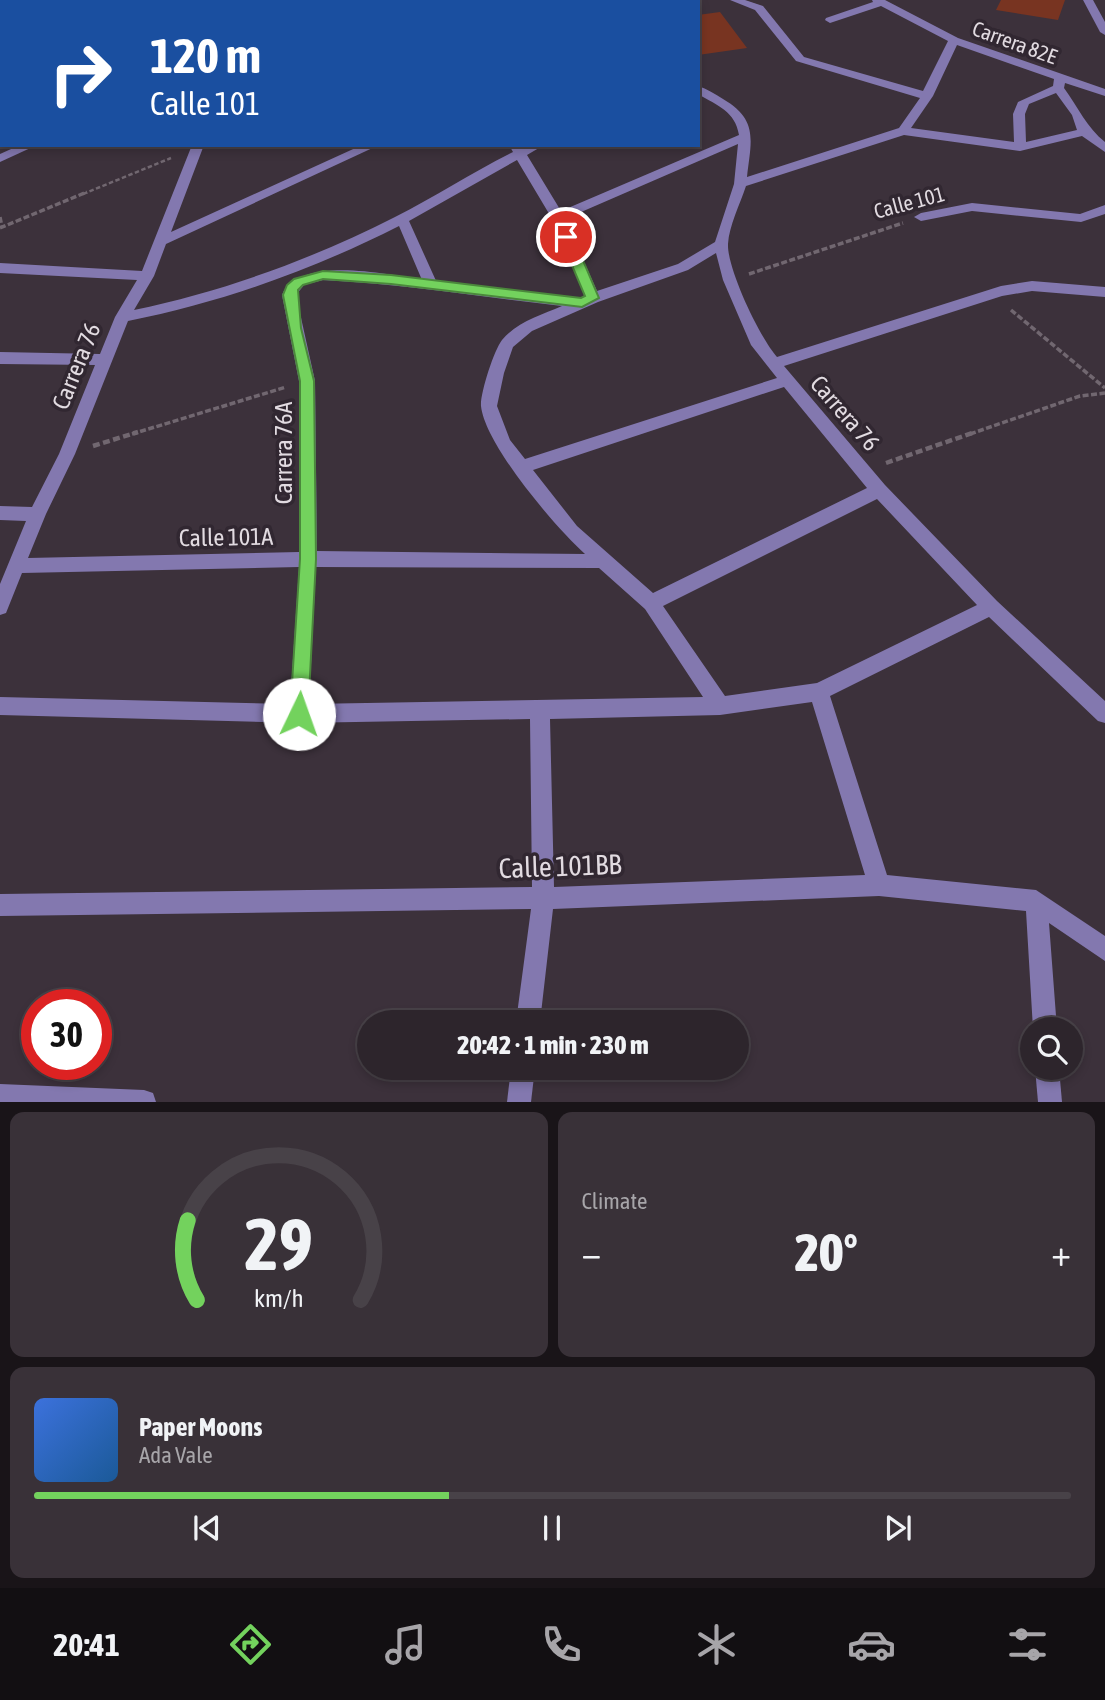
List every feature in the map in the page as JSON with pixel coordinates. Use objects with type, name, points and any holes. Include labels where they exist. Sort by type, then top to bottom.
[{"type":"street","points":[[735,0],[759,8],[800,59],[927,96]]},
{"type":"street","points":[[759,8],[773,0]]},
{"type":"street","points":[[1088,0],[1105,32]]},
{"type":"street","points":[[830,20],[879,2]]},
{"type":"street","name":"Carrera 82E","points":[[879,2],[954,40],[1059,83],[1105,93]]},
{"type":"street","points":[[903,131],[927,96],[954,40]]},
{"type":"street","points":[[1020,146],[1019,114],[1024,102],[1059,83],[1078,115],[1084,132],[1105,148]]},
{"type":"street","points":[[700,90],[734,110],[742,120],[745,137],[740,184],[721,244],[683,267],[587,300],[527,327],[507,344],[496,373],[489,406],[503,443],[571,531],[605,559],[650,603],[720,706]]},
{"type":"street","points":[[740,184],[903,131],[1020,146],[1084,132]]},
{"type":"street","points":[[558,217],[745,137]]},
{"type":"street","points":[[0,158],[26,147]]},
{"type":"street","name":"Carrera 76","points":[[0,607],[37,514],[67,454],[122,317],[147,276],[198,147]]},
{"type":"street","points":[[162,241],[369,147]]},
{"type":"street","points":[[122,317],[173,308],[289,273],[402,219],[518,149],[558,217],[587,300]]},
{"type":"street","name":"Calle 101","points":[[921,218],[972,207],[1081,218],[1105,209]]},
{"type":"street","points":[[402,219],[432,287],[587,300]]},
{"type":"street","name":"Carrera 76","points":[[721,244],[730,280],[758,345],[785,381],[879,490],[991,607],[1105,714]]},
{"type":"street","points":[[0,268],[147,276]]},
{"type":"street","name":"Carrera 76A","points":[[299,714],[308,559],[307,381],[289,295],[299,282],[323,275],[391,279],[432,287]]},
{"type":"street","points":[[774,364],[990,293],[1032,286],[1105,292]]},
{"type":"street","points":[[0,358],[105,360]]},
{"type":"street","points":[[522,467],[785,381]]},
{"type":"street","points":[[650,603],[879,490]]},
{"type":"street","points":[[0,513],[37,514]]},
{"type":"street","name":"Calle 101A","points":[[15,566],[308,559],[576,562],[605,559]]},
{"type":"street","points":[[0,706],[299,714],[720,706],[819,692],[991,607]]},
{"type":"street","points":[[819,692],[879,885]]},
{"type":"street","points":[[529,1010],[542,898],[540,711]]},
{"type":"street","name":"Calle 101BB","points":[[0,905],[542,898],[879,885],[1036,901],[1105,950]]},
{"type":"street","points":[[1036,901],[1044,1017]]},
{"type":"street","points":[[519,1101],[522,1080]]},
{"type":"street","points":[[1048,1080],[1049,1101]]},
{"type":"street","points":[[0,1096],[144,1101]]},
{"type":"path","points":[[0,217],[1,227],[196,147]]},
{"type":"path","name":"Calle 101","points":[[730,280],[921,218]]},
{"type":"path","points":[[990,293],[1105,390]]},
{"type":"path","points":[[67,454],[307,381]]},
{"type":"path","points":[[863,471],[1080,396],[1105,390]]},
{"type":"shaded area","points":[[1001,0],[1065,0],[1058,20],[996,10]]},
{"type":"shaded area","points":[[720,12],[747,48],[700,55],[700,15]]},
{"type":"route","points":[[299,714],[308,559],[307,381],[294,328],[289,295],[292,288],[299,282],[323,275],[391,279],[432,287],[582,303],[593,298],[566,237]]}]
